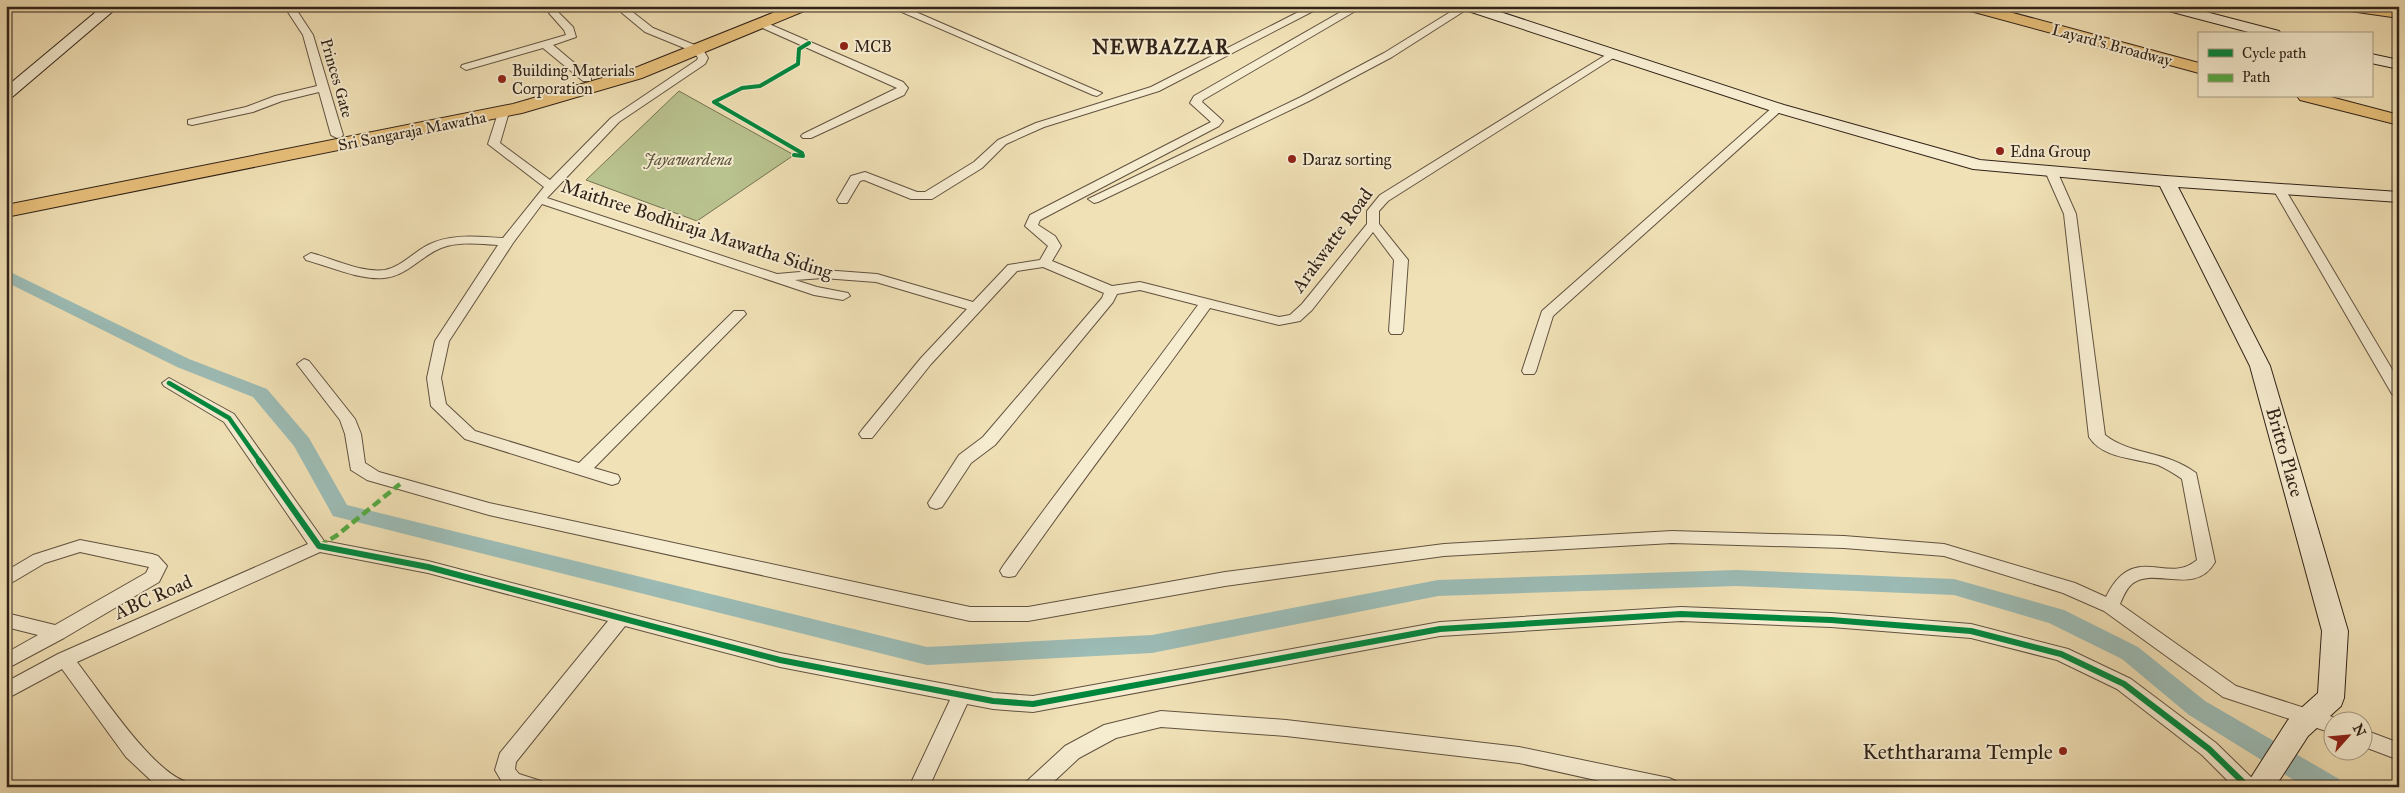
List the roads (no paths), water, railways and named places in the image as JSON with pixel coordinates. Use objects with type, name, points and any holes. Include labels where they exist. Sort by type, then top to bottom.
[{"type":"main road","name":"Sri Sangaraja Mawatha","points":[[6,211],[504,112],[596,87],[691,47],[777,6]]},
{"type":"main road","name":"Sri Sangaraja Mawatha","points":[[6,199],[510,100],[691,47],[762,24],[804,6]]},
{"type":"main road","name":"Layard's Broadway","points":[[1968,6],[2198,68]]},
{"type":"main road","points":[[2350,6],[2399,13]]},
{"type":"main road","points":[[2314,98],[2399,120]]},
{"type":"street","points":[[6,95],[112,6]]},
{"type":"street","name":"Princes Gate","points":[[289,6],[308,35],[336,135]]},
{"type":"street","points":[[612,479],[470,435],[439,406],[434,378],[442,341],[507,242],[539,199],[615,120],[701,62],[703,58],[691,47],[649,30],[625,11],[626,6]]},
{"type":"street","points":[[893,6],[1097,92]]},
{"type":"street","points":[[842,200],[855,179],[865,176],[915,196],[928,196],[978,165],[1002,142],[1040,125],[1155,89],[1318,6]]},
{"type":"street","points":[[1044,263],[1055,246],[1032,226],[1034,218],[1215,124],[1217,121],[1215,117],[1196,103],[1198,98],[1359,6]]},
{"type":"street","points":[[1094,199],[1305,99],[1388,55],[1467,6],[1778,108],[1978,165],[2166,182],[2399,197]]},
{"type":"street","points":[[2166,6],[2266,32]]},
{"type":"street","points":[[466,67],[571,37],[569,29],[554,13]]},
{"type":"street","points":[[762,24],[899,84],[903,88],[900,92],[807,136]]},
{"type":"street","points":[[546,45],[587,79]]},
{"type":"street","name":"Arakwatte Road","points":[[1111,291],[1125,286],[1140,286],[1280,321],[1296,318],[1373,224],[1373,211],[1384,198],[1613,55]]},
{"type":"street","points":[[2372,58],[2399,66]]},
{"type":"street","points":[[192,122],[249,110],[279,98],[323,88]]},
{"type":"street","points":[[1529,371],[1547,314],[1778,108]]},
{"type":"street","points":[[504,112],[494,144],[550,186]]},
{"type":"street","points":[[2051,171],[2070,214],[2097,437],[2113,449],[2166,460],[2180,468],[2190,477],[2206,562],[2200,569],[2190,574],[2141,574],[2126,579],[2110,606]]},
{"type":"street","name":"Britto Place","points":[[2166,182],[2260,366],[2335,631],[2331,698],[2304,722],[2258,783]]},
{"type":"street","points":[[2279,189],[2399,394]]},
{"type":"street","name":"Maithree Bodhiraja Mawatha Siding","points":[[539,199],[814,291],[843,296]]},
{"type":"street","points":[[1373,224],[1401,260],[1396,331]]},
{"type":"street","points":[[312,257],[368,273],[385,274],[398,270],[436,246],[449,242],[507,242]]},
{"type":"street","points":[[867,434],[926,361],[974,307],[1013,268],[1044,263],[1111,291],[1108,300],[989,441],[965,459],[936,503]]},
{"type":"street","points":[[775,277],[823,274],[878,278],[974,307]]},
{"type":"street","points":[[1009,571],[1067,488],[1139,396],[1206,304]]},
{"type":"street","points":[[582,470],[738,314]]},
{"type":"street","points":[[304,364],[347,419],[353,434],[357,466],[373,476],[489,509],[970,614],[1028,614],[1225,579],[1444,550],[1672,537],[1844,542],[1944,550],[2069,588],[2110,606],[2230,692],[2304,722],[2322,724]]},
{"type":"street","points":[[169,383],[230,418],[319,546],[428,567],[780,660],[993,701],[1033,704],[1440,629],[1681,614],[1831,620],[1971,631],[2061,654],[2124,684],[2258,783]]},
{"type":"street","points":[[6,580],[40,558],[80,546],[152,560],[158,566],[152,578],[6,662]]},
{"type":"street","name":"ABC Road","points":[[6,691],[65,659],[319,546]]},
{"type":"street","points":[[534,787],[512,781],[505,770],[507,759],[621,618]]},
{"type":"street","points":[[6,620],[58,633]]},
{"type":"street","points":[[65,659],[133,751],[170,785],[177,787]]},
{"type":"street","points":[[919,787],[962,695]]},
{"type":"street","points":[[1034,787],[1072,752],[1111,731],[1161,719],[1286,728],[1519,755],[1669,787]]},
{"type":"street","points":[[2372,742],[2399,752]]},
{"type":"waterway","points":[[6,275],[183,363],[260,393],[302,443],[340,511],[927,656],[1152,644],[1438,588],[1736,578],[1954,587],[2056,616],[2130,653],[2197,708],[2315,780],[2330,787]]},
{"type":"place","name":"MCB","points":[[844,46]]},
{"type":"place","name":"Building Materials Corporation","points":[[502,79]]},
{"type":"place","name":"Edna Group","points":[[2000,151]]},
{"type":"place","name":"Daraz sorting","points":[[1292,159]]},
{"type":"place","name":"Keththarama Temple","points":[[2063,751]]},
{"type":"district","name":"NEWBAZZAR","points":[[1161,47]]},
{"type":"park label","name":"Jayawardena","points":[[688,159]]}]
